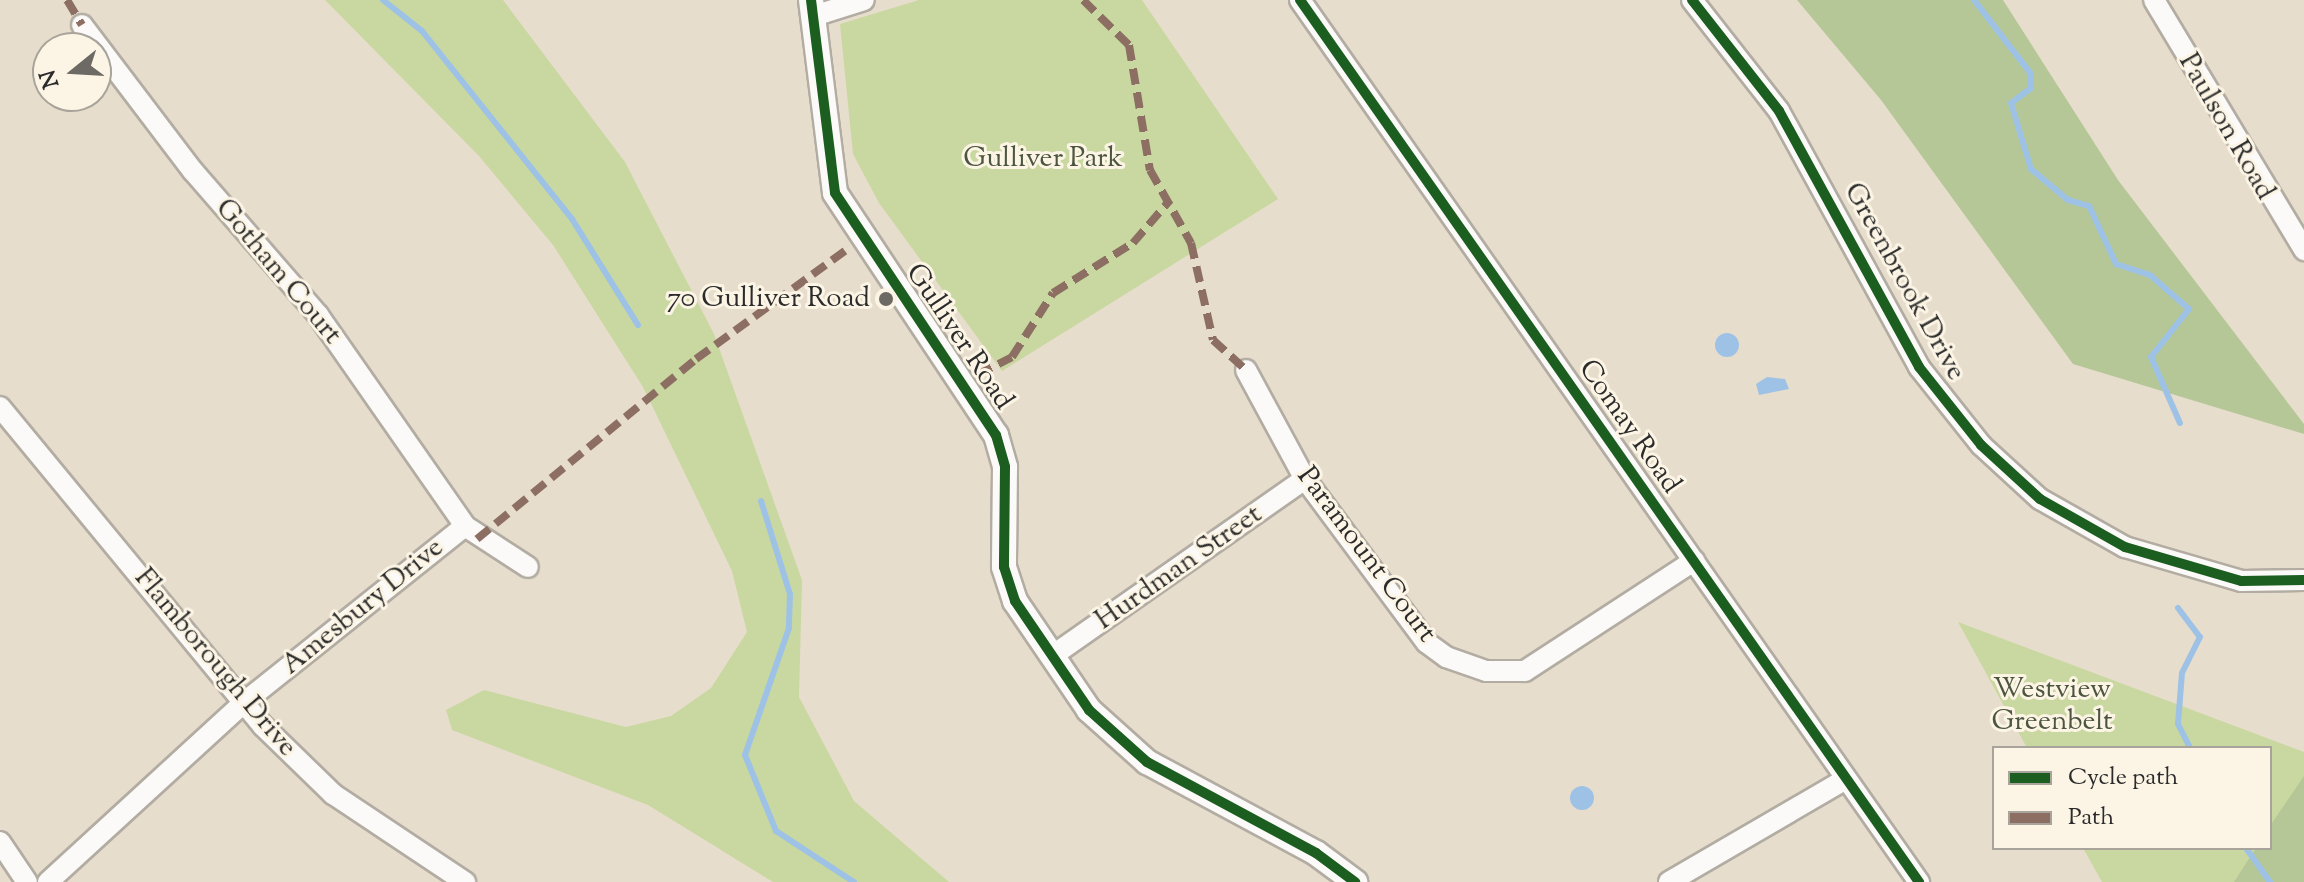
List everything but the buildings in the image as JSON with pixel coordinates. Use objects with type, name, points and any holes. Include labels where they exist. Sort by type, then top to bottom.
[{"type":"street","points":[[814,8],[864,0]]},
{"type":"street","name":"Comay Road","points":[[1300,0],[1844,780],[1919,882]]},
{"type":"street","name":"Greenbrook Drive","points":[[1692,0],[1779,111],[1919,367],[1981,445],[2040,499],[2125,547],[2241,581],[2304,580]]},
{"type":"street","name":"Paulson Road","points":[[2154,0],[2304,250]]},
{"type":"street","name":"Gulliver Road","points":[[814,8],[826,167],[835,193],[996,435],[1005,467],[1004,567],[1015,601],[1089,710],[1147,762],[1316,853],[1355,882]]},
{"type":"street","name":"Gotham Court","points":[[82,25],[326,326],[465,526]]},
{"type":"street","name":"Paramount Court","points":[[1246,370],[1305,479],[1427,643],[1486,671],[1525,671],[1552,660],[1694,561]]},
{"type":"street","name":"Flamborough Drive","points":[[0,407],[242,704],[333,794],[465,882]]},
{"type":"street","name":"Hurdman Street","points":[[1052,656],[1305,479]]},
{"type":"street","points":[[465,526],[528,567]]},
{"type":"street","name":"Amesbury Drive","points":[[48,882],[242,704],[465,526]]},
{"type":"street","points":[[1669,882],[1844,780]]},
{"type":"street","points":[[0,842],[27,882]]},
{"type":"green space","points":[[325,0],[503,0],[625,162],[714,334],[802,580],[799,697],[854,801],[949,882],[773,882],[648,805],[452,730],[446,710],[484,690],[626,727],[671,716],[711,688],[747,632],[732,571],[643,387],[553,245],[479,156]]},
{"type":"green space","name":"Gulliver Park","points":[[919,0],[1142,0],[1278,199],[1002,371],[879,203],[853,154],[840,24]]},
{"type":"green space","points":[[1797,0],[2003,0],[2118,180],[2304,424],[2304,434],[2073,364],[1881,100]]},
{"type":"green space","name":"Westview Greenbelt","points":[[1958,622],[2304,752],[2304,882],[2102,882],[2084,850],[2272,850],[2272,746],[2026,746]]},
{"type":"green space","points":[[2304,776],[2304,882],[2234,882],[2255,850],[2272,850],[2272,823]]},
{"type":"water","points":[[1727,333],[1738,340],[1739,345],[1732,356],[1727,357],[1716,350],[1715,345],[1722,334]]},
{"type":"water","points":[[1767,377],[1785,379],[1789,389],[1759,395],[1756,384]]},
{"type":"water","points":[[1582,786],[1593,793],[1594,798],[1587,809],[1582,810],[1571,803],[1570,798],[1577,787]]},
{"type":"waterway","points":[[383,0],[422,31],[572,219],[638,325]]},
{"type":"waterway","points":[[1974,0],[2031,74],[2031,88],[2011,103],[2031,169],[2068,200],[2089,206],[2116,264],[2150,275],[2189,309],[2151,357],[2180,423]]},
{"type":"waterway","points":[[761,501],[790,594],[789,628],[745,755],[776,831],[854,882]]},
{"type":"waterway","points":[[2178,608],[2200,637],[2182,673],[2178,724],[2189,746]]},
{"type":"waterway","points":[[2247,850],[2270,882]]},
{"type":"marked path","points":[[67,0],[82,25]]},
{"type":"marked path","points":[[1083,0],[1129,45],[1150,170],[1191,243],[1213,340],[1246,370]]},
{"type":"marked path","points":[[977,375],[1012,357],[1053,293],[1133,243],[1170,200]]},
{"type":"marked path","points":[[477,539],[696,359],[849,248]]},
{"type":"cycle path","points":[[811,0],[835,193],[996,435],[1005,467],[1004,567],[1015,601],[1089,710],[1147,762],[1316,853],[1355,882]]},
{"type":"cycle path","points":[[1300,0],[1919,882]]},
{"type":"cycle path","points":[[1692,0],[1779,111],[1919,367],[1981,445],[2040,499],[2125,547],[2241,581],[2304,580]]},
{"type":"place","name":"70 Gulliver Road","points":[[886,299]]}]
